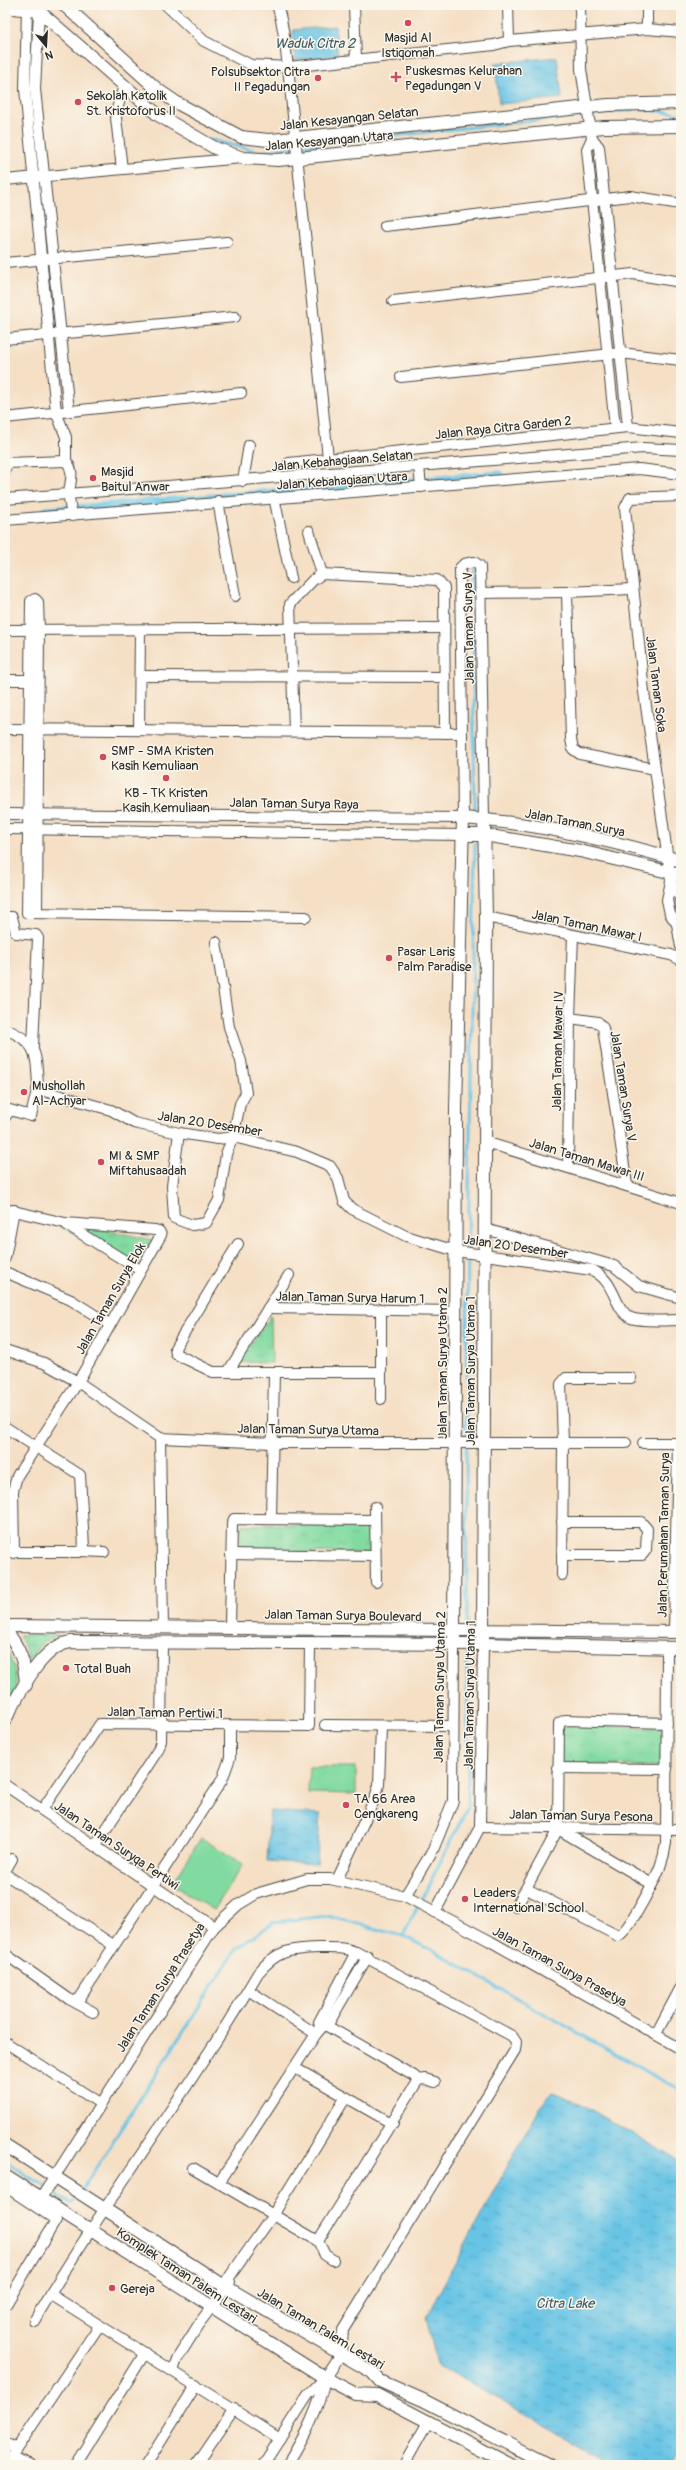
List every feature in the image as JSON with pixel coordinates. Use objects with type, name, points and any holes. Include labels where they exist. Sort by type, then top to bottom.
[{"type":"street","name":"Jalan Kesayangan Selatan","points":[[64,5],[158,90],[177,103],[241,137],[268,140],[297,148],[586,109],[650,102],[681,103]]},
{"type":"street","points":[[166,5],[204,41],[251,65],[288,67],[494,45],[510,41],[647,29],[681,32]]},
{"type":"street","points":[[276,5],[284,25],[282,32],[288,67],[297,148],[331,474]]},
{"type":"street","points":[[354,5],[356,59]]},
{"type":"street","points":[[508,5],[510,41]]},
{"type":"street","points":[[580,5],[579,36],[586,109],[590,131],[599,147],[606,198],[628,427]]},
{"type":"street","points":[[647,5],[647,29]]},
{"type":"street","name":"Jalan Kesayangan Utara","points":[[5,7],[27,8],[39,11],[124,86],[166,120],[221,151],[243,158],[267,160],[297,148],[590,131],[645,125],[681,126]]},
{"type":"street","points":[[27,8],[25,89],[56,412],[66,437],[66,461],[71,466],[72,473],[69,497],[72,514]]},
{"type":"street","points":[[39,11],[35,88],[69,411]]},
{"type":"street","points":[[122,170],[116,109],[124,86]]},
{"type":"street","points":[[590,131],[587,149],[615,428]]},
{"type":"street","points":[[5,180],[33,176],[122,170],[243,158]]},
{"type":"street","points":[[385,226],[630,196],[681,204]]},
{"type":"street","points":[[5,263],[227,242]]},
{"type":"street","points":[[393,301],[613,276],[638,275],[681,282]]},
{"type":"street","points":[[5,339],[235,317]]},
{"type":"street","points":[[401,377],[620,353],[681,360]]},
{"type":"street","points":[[5,418],[241,394]]},
{"type":"street","name":"Jalan Raya Citra Garden 2","points":[[288,463],[628,427],[681,433]]},
{"type":"street","points":[[243,481],[249,445]]},
{"type":"street","name":"Jalan Kebahagiaan Selatan","points":[[5,500],[69,497],[213,486],[243,481],[419,468],[643,448],[681,450]]},
{"type":"street","points":[[5,470],[7,463],[66,461]]},
{"type":"street","points":[[419,468],[421,485]]},
{"type":"street","name":"Jalan Kebahagiaan Utara","points":[[5,520],[216,501],[639,469],[681,474]]},
{"type":"street","points":[[213,486],[235,596]]},
{"type":"street","name":"Jalan Taman Soka","points":[[674,876],[667,857],[655,770],[632,589],[625,508],[628,500],[681,496]]},
{"type":"street","points":[[274,497],[291,578]]},
{"type":"street","points":[[309,531],[322,574]]},
{"type":"street","name":"Jalan Taman Surya V","points":[[463,818],[460,568],[464,564],[474,562],[480,566],[484,820]]},
{"type":"street","points":[[294,731],[291,629],[292,601],[313,580],[322,574],[437,580],[442,583],[444,588],[445,733]]},
{"type":"street","points":[[480,593],[567,592],[632,589]]},
{"type":"street","points":[[567,592],[573,749],[580,754],[655,770]]},
{"type":"street","points":[[5,630],[444,628]]},
{"type":"street","points":[[33,729],[30,680],[35,630]]},
{"type":"street","points":[[35,630],[33,829],[37,913],[306,917]]},
{"type":"street","points":[[139,730],[140,630]]},
{"type":"street","points":[[140,676],[445,677]]},
{"type":"street","points":[[5,680],[30,680]]},
{"type":"street","points":[[5,729],[461,733]]},
{"type":"street","name":"Jalan Taman Surya Raya","points":[[5,814],[463,818]]},
{"type":"street","points":[[68,814],[69,830]]},
{"type":"street","points":[[252,816],[252,832]]},
{"type":"street","name":"Jalan Taman Surya","points":[[463,818],[582,836],[681,861]]},
{"type":"street","name":"Jalan Taman Surya Utama 2","points":[[408,1898],[450,1813],[453,1801],[452,1726],[457,1645],[459,1444],[456,1312],[460,1251],[463,818]]},
{"type":"street","name":"Jalan Taman Surya Utama 1","points":[[435,1912],[480,1827],[482,1254],[485,1229],[486,917],[484,820]]},
{"type":"street","points":[[5,829],[484,835],[580,851],[674,876]]},
{"type":"street","points":[[674,876],[681,907]]},
{"type":"street","points":[[674,876],[667,900],[670,914],[677,924],[681,947]]},
{"type":"street","points":[[677,924],[681,914]]},
{"type":"street","points":[[5,917],[12,917],[16,934],[36,935],[38,938],[33,1046],[38,1086],[31,1116],[10,1110],[5,1117]]},
{"type":"street","name":"Jalan Taman Mawar I","points":[[486,917],[671,955],[681,960]]},
{"type":"street","name":"Jalan Taman Mawar IV","points":[[568,1166],[570,1018],[573,935]]},
{"type":"street","points":[[179,1133],[172,1186],[174,1218],[192,1225],[206,1223],[219,1200],[226,1154],[233,1137],[240,1104],[246,1093],[241,1061],[229,1027],[216,942]]},
{"type":"street","name":"Jalan Taman Surya V","points":[[570,1018],[598,1022],[603,1028],[627,1184]]},
{"type":"street","points":[[5,1029],[25,1038],[33,1046]]},
{"type":"street","name":"Jalan 20 Desember","points":[[38,1086],[44,1091],[111,1110],[134,1123],[179,1133],[218,1139],[233,1137],[296,1152],[330,1166],[338,1178],[344,1201],[352,1209],[406,1236],[460,1251],[592,1270],[602,1274],[609,1282],[623,1312],[632,1318],[681,1320]]},
{"type":"street","name":"Jalan Taman Mawar III","points":[[485,1142],[627,1184],[681,1203]]},
{"type":"street","points":[[5,1258],[10,1210],[65,1223],[140,1270]]},
{"type":"street","name":"Jalan Taman Surya Elok","points":[[9,1553],[14,1484],[36,1446],[78,1382],[109,1324],[161,1235],[159,1231],[155,1230],[65,1223]]},
{"type":"street","points":[[485,1229],[614,1266],[625,1273],[639,1286],[681,1298]]},
{"type":"street","points":[[238,1244],[174,1351],[176,1354],[213,1372],[380,1372]]},
{"type":"street","points":[[5,1272],[71,1300],[109,1324]]},
{"type":"street","points":[[228,1372],[289,1275]]},
{"type":"street","name":"Jalan Taman Surya Harum 1","points":[[268,1308],[381,1309],[456,1312]]},
{"type":"street","points":[[381,1309],[381,1399]]},
{"type":"street","points":[[5,1350],[44,1363],[78,1382],[160,1438],[162,1627]]},
{"type":"street","points":[[271,1518],[274,1373]]},
{"type":"street","points":[[562,1575],[563,1443],[560,1384],[562,1380],[566,1378],[631,1378]]},
{"type":"street","points":[[5,1427],[80,1475],[84,1547],[81,1551]]},
{"type":"street","name":"Jalan Taman Surya Utama","points":[[160,1438],[272,1443],[626,1443]]},
{"type":"street","points":[[643,1443],[679,1443]]},
{"type":"street","name":"Jalan Perumahan Taman Surya","points":[[678,1632],[679,1443]]},
{"type":"street","points":[[375,1507],[376,1582]]},
{"type":"street","points":[[230,1627],[232,1524],[237,1518]]},
{"type":"street","points":[[223,1519],[271,1518],[375,1520]]},
{"type":"street","points":[[562,1522],[641,1522],[647,1529],[646,1550],[642,1555],[562,1555]]},
{"type":"street","points":[[9,1553],[81,1551],[104,1552]]},
{"type":"street","points":[[231,1554],[375,1556]]},
{"type":"street","name":"Jalan Taman Surya Boulevard","points":[[5,1626],[480,1629],[678,1632]]},
{"type":"street","points":[[5,1630],[22,1655],[25,1667],[26,1685]]},
{"type":"street","points":[[5,1720],[45,1656],[55,1647],[65,1642],[480,1644],[681,1648]]},
{"type":"street","points":[[95,1846],[158,1750],[162,1642]]},
{"type":"street","name":"Jalan Taman Pertiwi 1","points":[[42,1810],[100,1724],[310,1726],[310,1644]]},
{"type":"street","points":[[527,1889],[616,1940],[625,1930],[652,1884],[664,1858],[667,1829],[667,1648]]},
{"type":"street","points":[[516,1907],[558,1829],[557,1768],[561,1719],[667,1723]]},
{"type":"street","points":[[75,2001],[80,1998],[228,1770],[230,1758],[230,1726]]},
{"type":"street","points":[[325,1726],[452,1726]]},
{"type":"street","points":[[337,1880],[377,1792],[380,1726]]},
{"type":"street","points":[[557,1768],[667,1769]]},
{"type":"street","name":"Jalan Taman Suryqa Pertiwi","points":[[5,1785],[153,1884],[214,1927]]},
{"type":"street","name":"Jalan Taman Surya Pesona","points":[[480,1827],[681,1830]]},
{"type":"street","points":[[558,1829],[652,1884]]},
{"type":"street","points":[[5,1871],[12,1859]]},
{"type":"street","points":[[5,1874],[113,1945]]},
{"type":"street","name":"Jalan Taman Surya Prasetya","points":[[43,2195],[214,1927],[238,1905],[256,1894],[307,1879],[337,1880],[408,1898],[426,1906],[681,2049]]},
{"type":"street","points":[[34,2321],[91,2230],[106,2210],[266,1963],[280,1953],[297,1948],[345,1948],[368,1956],[512,2036],[516,2042],[515,2050],[343,2330],[341,2354],[325,2378],[308,2395],[263,2465]]},
{"type":"street","points":[[321,2029],[319,2022],[356,1952]]},
{"type":"street","points":[[5,1954],[93,2012]]},
{"type":"street","points":[[219,2182],[368,1956]]},
{"type":"street","points":[[656,2034],[681,1987]]},
{"type":"street","points":[[248,1990],[414,2076],[418,2080]]},
{"type":"street","points":[[5,2042],[101,2104]]},
{"type":"street","points":[[294,2068],[393,2124]]},
{"type":"street","points":[[418,2080],[425,2079],[435,2082]]},
{"type":"street","points":[[318,2242],[393,2124],[418,2080]]},
{"type":"street","points":[[175,2367],[180,2362],[205,2324],[204,2318],[255,2248],[261,2234],[346,2097]]},
{"type":"street","points":[[5,2145],[54,2179]]},
{"type":"street","points":[[193,2168],[318,2242],[325,2255],[333,2260]]},
{"type":"street","name":"Jalan Taman Palem Lestari","points":[[54,2179],[88,2196],[106,2210],[226,2287],[372,2372],[380,2381],[423,2400],[549,2465]]},
{"type":"street","points":[[5,2306],[56,2220],[8,2185]]},
{"type":"street","name":"Komplek Taman Palem Lestari","points":[[8,2185],[43,2195],[91,2230],[211,2308],[325,2378],[356,2394],[377,2395],[428,2422]]},
{"type":"street","points":[[50,2294],[99,2326],[145,2353],[175,2367],[196,2385],[280,2439]]},
{"type":"street","points":[[31,2465],[14,2458],[13,2454],[99,2326]]},
{"type":"street","points":[[75,2465],[145,2353]]},
{"type":"street","points":[[287,2465],[310,2425],[322,2396],[325,2378]]},
{"type":"street","points":[[146,2465],[196,2385]]},
{"type":"street","points":[[196,2465],[234,2409]]},
{"type":"street","points":[[404,2465],[428,2422],[511,2465]]},
{"type":"street","points":[[5,2444],[16,2448]]},
{"type":"green space","points":[[42,1217],[153,1240],[137,1265]]},
{"type":"green space","points":[[271,1316],[272,1363],[237,1362]]},
{"type":"green space","points":[[369,1523],[370,1553],[241,1551],[241,1525]]},
{"type":"green space","points":[[19,1635],[59,1635],[42,1643],[28,1661],[24,1645]]},
{"type":"green space","points":[[5,1646],[14,1667],[17,1687],[5,1705]]},
{"type":"green space","points":[[562,1724],[663,1728],[660,1767],[560,1763]]},
{"type":"green space","points":[[309,1767],[356,1767],[356,1794],[308,1793]]},
{"type":"green space","points":[[201,1838],[243,1864],[214,1910],[172,1884]]},
{"type":"water","name":"Waduk Citra 2","points":[[335,26],[338,56],[295,60],[293,30]]},
{"type":"water","points":[[557,57],[562,98],[499,104],[495,63]]},
{"type":"water","points":[[270,1811],[320,1814],[317,1864],[267,1861]]},
{"type":"water","name":"Citra Lake","points":[[552,2093],[576,2101],[681,2162],[681,2445],[670,2465],[613,2465],[437,2364],[426,2317],[539,2108]]},
{"type":"waterway","points":[[42,5],[57,19]]},
{"type":"waterway","points":[[643,109],[681,114]]},
{"type":"waterway","points":[[211,140],[261,152],[333,142],[632,110]]},
{"type":"waterway","points":[[47,512],[499,476]]},
{"type":"waterway","points":[[472,569],[475,811]]},
{"type":"waterway","points":[[468,1250],[475,843]]},
{"type":"waterway","points":[[467,1628],[466,1417],[468,1255]]},
{"type":"waterway","points":[[403,1936],[468,1807],[467,1647]]},
{"type":"waterway","points":[[81,2191],[236,1949],[274,1922],[328,1916],[403,1936],[430,1949],[681,2091]]},
{"type":"waterway","points":[[5,2161],[73,2204],[78,2196]]},
{"type":"place","name":"Masjid Al Istiqomah","points":[[408,23]]},
{"type":"place","name":"Puskesmas Kelurahan Pegadungan V","points":[[396,77]]},
{"type":"place","name":"Polsubsektor Citra II Pegadungan","points":[[318,78]]},
{"type":"place","name":"Sekolah Katolik St. Kristoforus II","points":[[78,102]]},
{"type":"place","name":"Masjid Baitul Anwar","points":[[93,478]]},
{"type":"place","name":"SMP - SMA Kristen Kasih Kemuliaan","points":[[103,757]]},
{"type":"place","name":"KB - TK Kristen Kasih Kemuliaan","points":[[166,778]]},
{"type":"place","name":"Pasar Laris Palm Paradise","points":[[389,958]]},
{"type":"place","name":"Mushollah Al-Achyar","points":[[24,1092]]},
{"type":"place","name":"MI & SMP Miftahusaadah","points":[[101,1162]]},
{"type":"place","name":"Total Buah","points":[[66,1668]]},
{"type":"place","name":"TA 66 Area Cengkareng","points":[[346,1805]]},
{"type":"place","name":"Leaders International School","points":[[465,1899]]},
{"type":"place","name":"Gereja","points":[[112,2288]]}]
